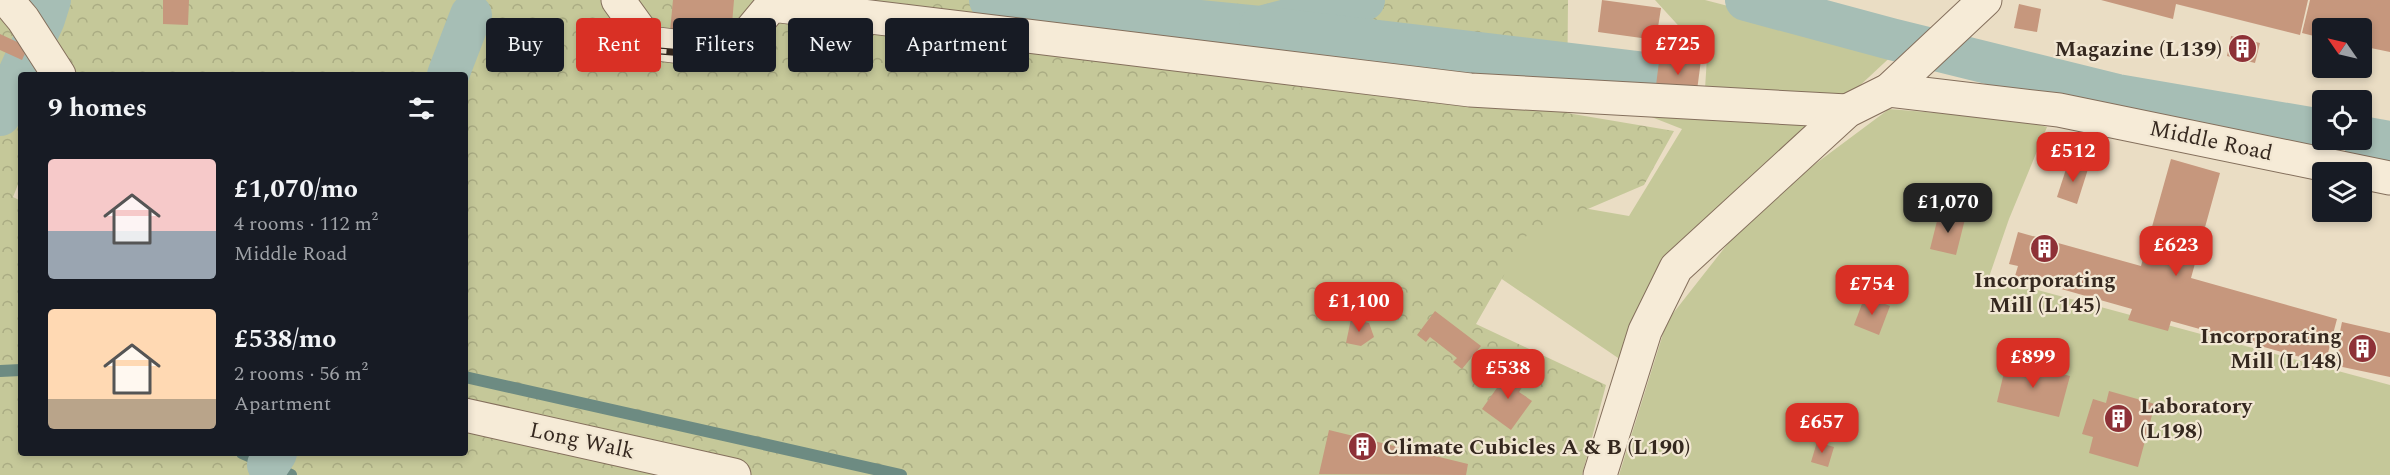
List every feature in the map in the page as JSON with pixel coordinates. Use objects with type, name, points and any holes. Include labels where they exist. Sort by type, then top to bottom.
[{"type":"street","points":[[618,0],[649,43],[732,53],[772,5],[1470,90],[1847,111]]},
{"type":"street","points":[[1600,475],[1645,331],[1676,268],[1847,111],[1900,80],[1977,7]]},
{"type":"street","points":[[15,10],[51,63]]},
{"type":"street","name":"Middle Road","points":[[1900,80],[2390,178]]},
{"type":"street","name":"Long Walk","points":[[468,417],[734,475]]},
{"type":"green space","points":[[0,0],[1568,0],[1567,113],[1674,131],[1644,185],[1527,235],[1476,324],[1606,385],[1582,475],[0,475]]},
{"type":"green space","points":[[1655,0],[1705,0],[1898,50],[1840,104],[1705,89],[1707,57]]},
{"type":"green space","points":[[1621,105],[1818,120],[1651,282],[1624,362],[1471,258],[1502,194],[1629,216],[1682,129]]},
{"type":"green space","points":[[1889,109],[2023,120],[2047,127],[2009,219],[1989,277],[2390,385],[2390,475],[1619,475],[1667,321],[1755,209]]},
{"type":"building","points":[[163,0],[189,0],[188,25],[163,24]]},
{"type":"building","points":[[673,0],[734,0],[732,18],[673,18],[673,42],[669,42]]},
{"type":"building","points":[[1602,0],[1661,8],[1656,40],[1598,32]]},
{"type":"building","points":[[2101,0],[2308,0],[2300,35],[2176,4],[2173,19]]},
{"type":"building","points":[[2310,0],[2390,0],[2390,52],[2372,48],[2372,18],[2312,18],[2312,36],[2302,33]]},
{"type":"building","points":[[2019,4],[2041,9],[2037,32],[2014,28]]},
{"type":"building","points":[[0,34],[28,47],[22,60],[0,50]]},
{"type":"building","name":"Magazine (L139)","points":[[2231,36],[2260,43],[2255,63],[2227,56]]},
{"type":"building","points":[[1660,54],[1701,60],[1696,98],[1655,93]]},
{"type":"building","name":"Incorporating Mill (L145)","points":[[2171,159],[2220,173],[2191,278],[2337,319],[2325,364],[2171,321],[2168,331],[2128,320],[2132,309],[2015,276],[2018,266],[2009,264],[2018,232],[2141,266]]},
{"type":"building","points":[[2068,163],[2088,169],[2077,204],[2057,197]]},
{"type":"building","points":[[1939,213],[1965,219],[1956,255],[1930,249]]},
{"type":"building","points":[[1865,296],[1890,306],[1879,335],[1854,325]]},
{"type":"building","points":[[1435,311],[1481,346],[1462,369],[1453,362],[1457,358],[1430,337],[1426,342],[1417,335]]},
{"type":"building","points":[[1351,319],[1369,323],[1374,337],[1361,346],[1346,343]]},
{"type":"building","name":"Incorporating Mill (L148)","points":[[2342,322],[2390,333],[2390,377],[2333,365]]},
{"type":"building","points":[[2007,360],[2070,376],[2059,417],[1997,402]]},
{"type":"building","points":[[1511,368],[1527,380],[1519,392],[1532,401],[1511,430],[1482,409]]},
{"type":"building","name":"Laboratory (L198)","points":[[2109,391],[2155,404],[2138,467],[2089,453],[2093,437],[2082,434],[2093,399],[2106,403]]},
{"type":"building","name":"Climate Cubicles A & B (L190)","points":[[1329,430],[1468,464],[1466,475],[1319,474]]},
{"type":"building","points":[[1817,442],[1834,447],[1828,467],[1811,462]]},
{"type":"waterway","points":[[20,72],[44,19],[50,0]]},
{"type":"waterway","points":[[990,0],[1260,27],[1364,0]]},
{"type":"waterway","points":[[1746,0],[1891,39],[2117,95],[2312,128]]},
{"type":"waterway","points":[[449,72],[471,15]]},
{"type":"waterway","points":[[1260,27],[1646,73]]},
{"type":"waterway","points":[[0,115],[18,76]]},
{"type":"waterway","points":[[2372,139],[2390,142]]},
{"type":"waterway","points":[[0,371],[18,370]]},
{"type":"waterway","points":[[468,378],[901,475]]},
{"type":"waterway","points":[[249,456],[291,475]]},
{"type":"waterway","points":[[268,465],[274,456]]},
{"type":"railway","points":[[661,51],[673,52]]},
{"type":"place","name":"Magazine (L139)","points":[[2243,49]]},
{"type":"place","name":"Incorporating Mill (L145)","points":[[2045,248]]},
{"type":"place","name":"Incorporating Mill (L148)","points":[[2363,349]]},
{"type":"place","name":"Laboratory (L198)","points":[[2119,419]]},
{"type":"place","name":"Climate Cubicles A & B (L190)","points":[[1362,447]]}]
